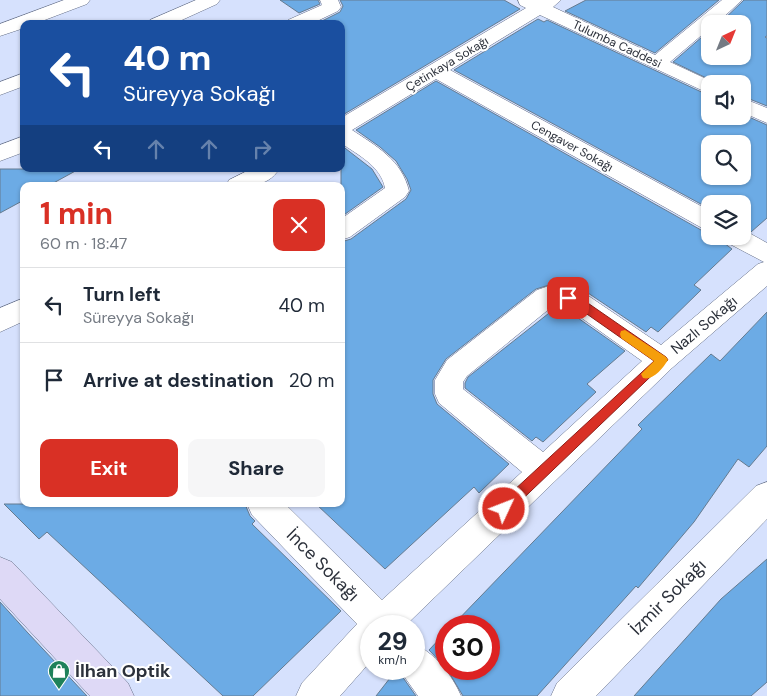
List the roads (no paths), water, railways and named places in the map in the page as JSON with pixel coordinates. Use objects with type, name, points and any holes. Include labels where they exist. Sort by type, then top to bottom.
[{"type":"street","points":[[27,20],[81,0]]},
{"type":"street","points":[[165,20],[211,0]]},
{"type":"street","points":[[304,20],[332,7],[329,0]]},
{"type":"street","points":[[658,62],[733,0]]},
{"type":"street","name":"Tulumba Caddesi","points":[[539,3],[701,84]]},
{"type":"street","name":"Çetinkaya Sokağı","points":[[345,125],[435,70],[539,3]]},
{"type":"street","points":[[181,13],[191,20]]},
{"type":"street","points":[[0,30],[20,23]]},
{"type":"street","name":"Cengaver Sokağı","points":[[435,70],[701,217]]},
{"type":"street","points":[[0,89],[20,81]]},
{"type":"street","points":[[751,108],[767,116]]},
{"type":"street","points":[[345,136],[391,169],[396,180],[397,191],[345,228]]},
{"type":"street","points":[[0,154],[20,145]]},
{"type":"street","points":[[244,182],[263,172]]},
{"type":"street","points":[[751,245],[767,254]]},
{"type":"street","name":"Nazlı Sokağı","points":[[393,615],[662,360],[767,271]]},
{"type":"street","points":[[544,471],[448,394],[449,380],[457,368],[546,298],[559,294],[578,302],[662,360]]},
{"type":"street","points":[[0,321],[20,310]]},
{"type":"street","name":"İzmir Sokağı","points":[[570,696],[767,497]]},
{"type":"street","name":"İnce Sokağı","points":[[265,507],[367,615]]},
{"type":"street","points":[[0,574],[115,696]]},
{"type":"street","name":"Nazlı Sokağı","points":[[315,696],[360,648]]},
{"type":"street","points":[[425,675],[442,696]]},
{"type":"place","name":"İlhan Optik","points":[[59,690]]}]
